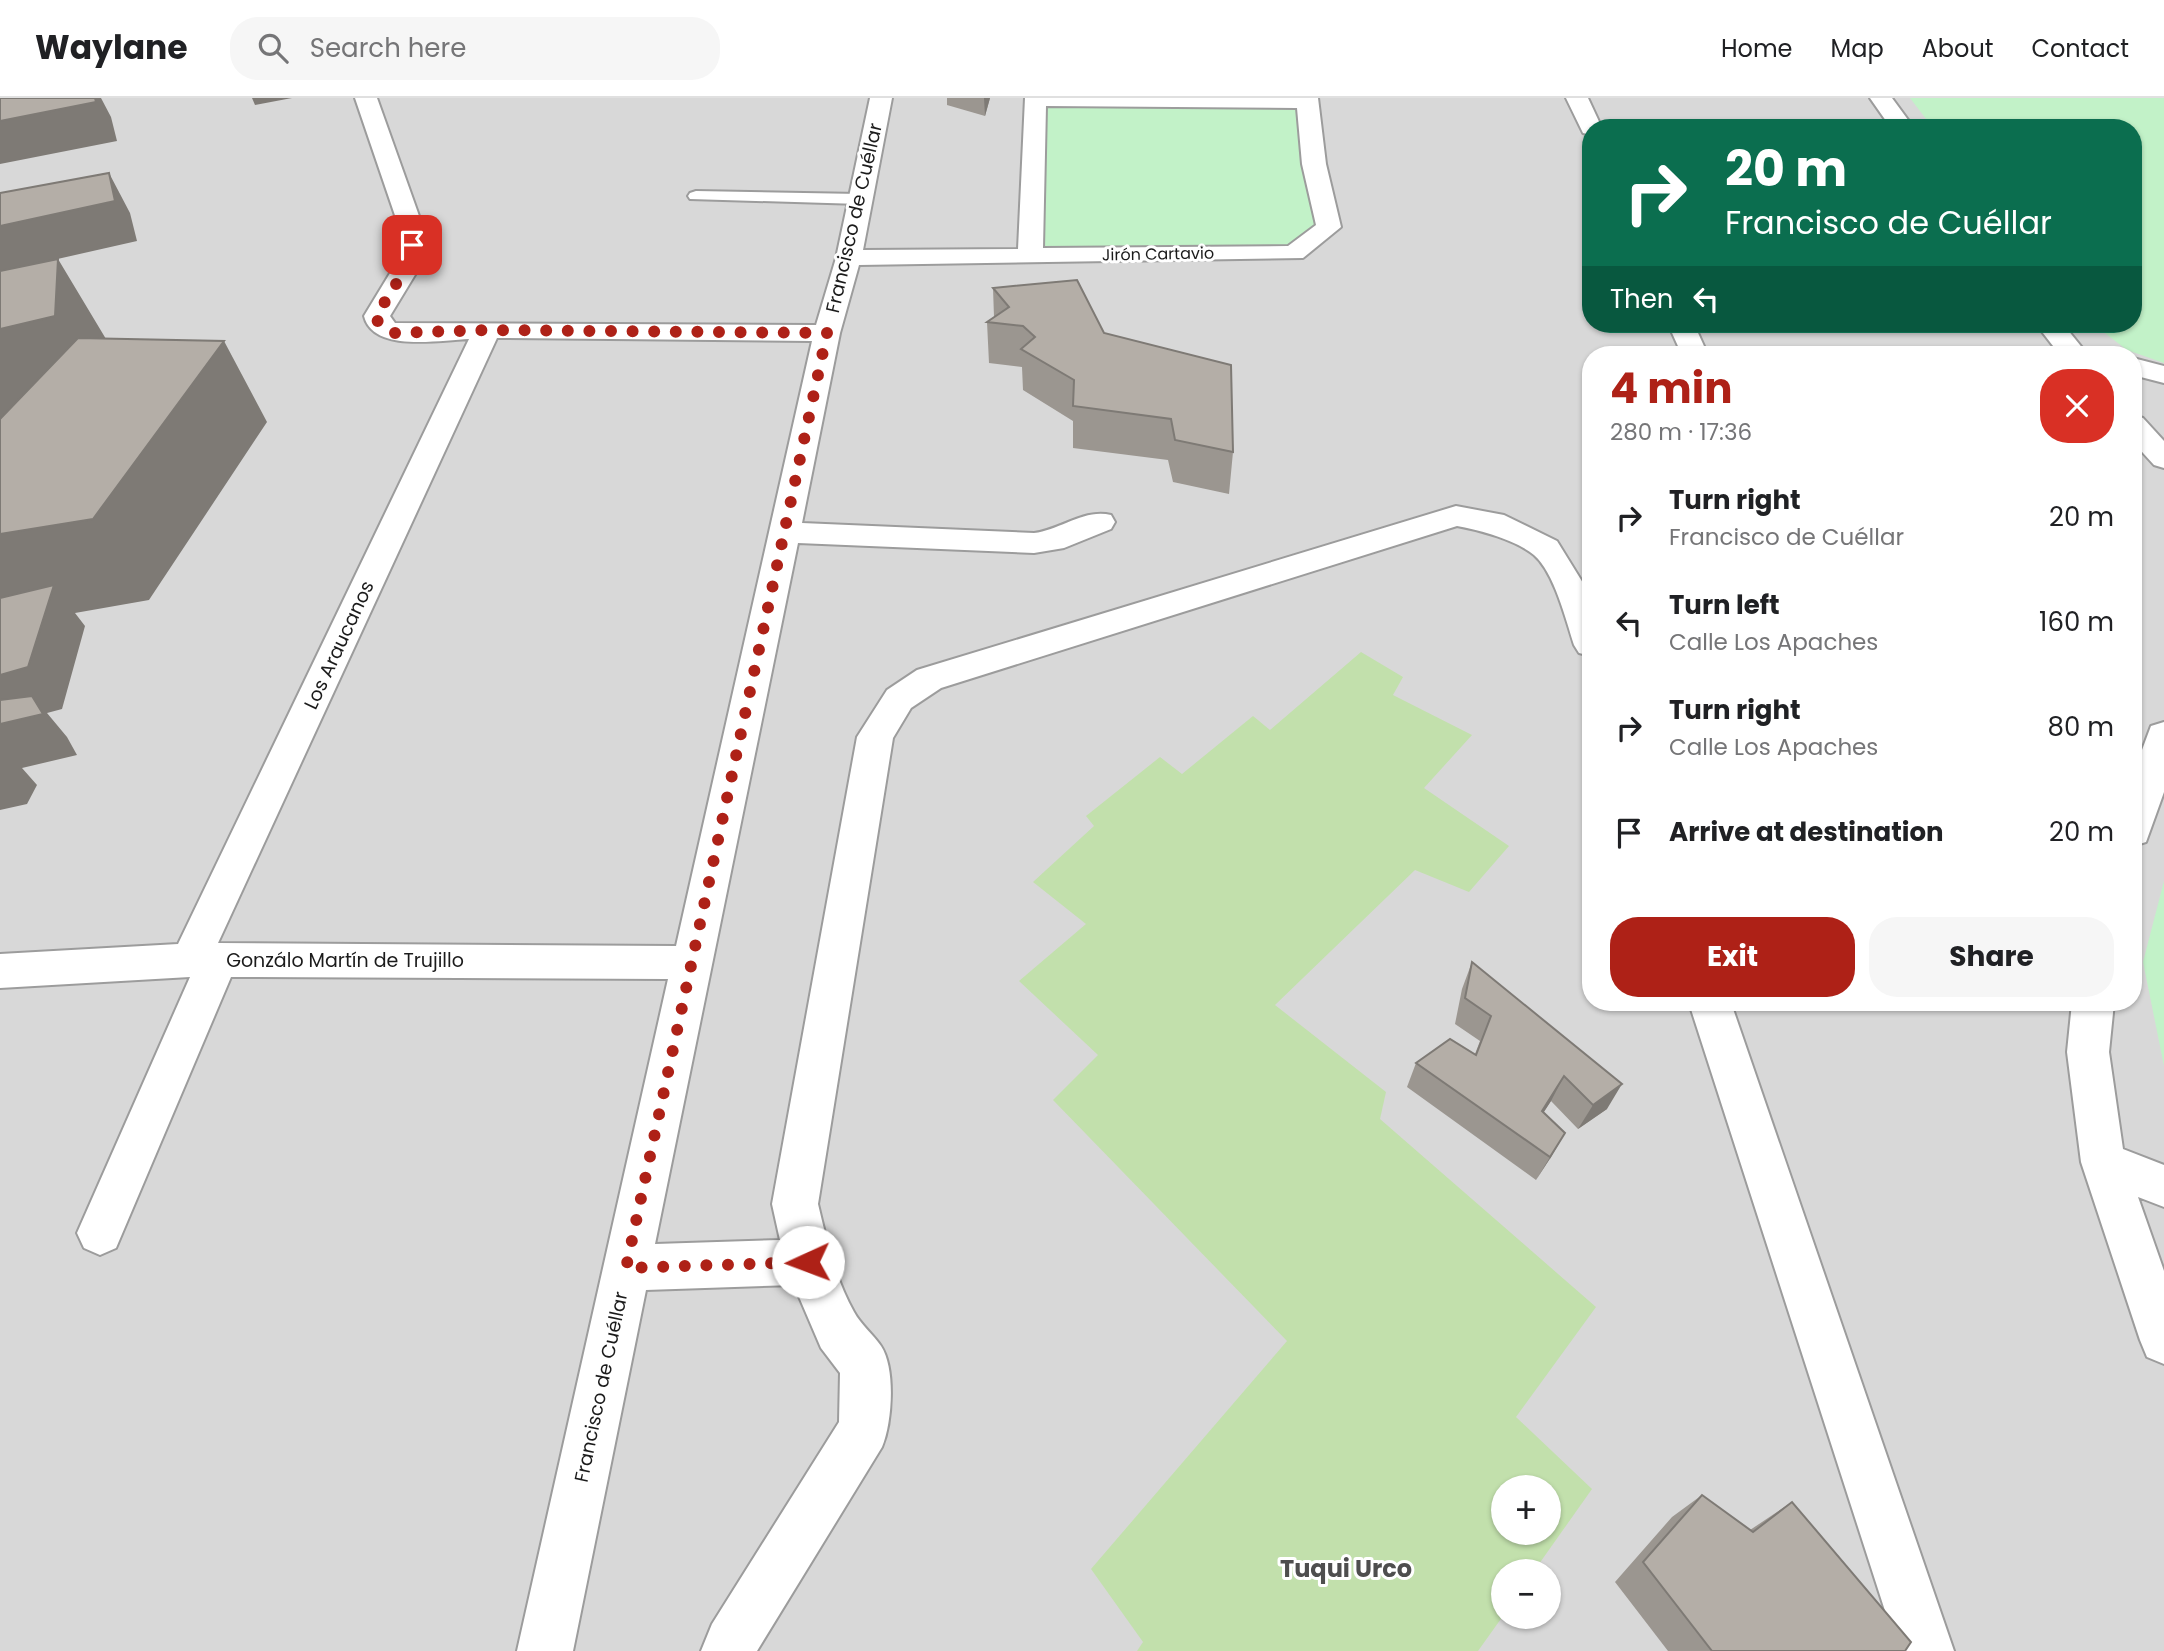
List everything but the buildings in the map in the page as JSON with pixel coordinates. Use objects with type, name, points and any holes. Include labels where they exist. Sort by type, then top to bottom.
[{"type":"street","points":[[366,98],[412,230],[411,260],[376,316],[377,323],[395,333],[487,330],[827,333]]},
{"type":"street","name":"Francisco de Cuéllar","points":[[545,1651],[827,333],[849,258],[881,98]]},
{"type":"street","points":[[1577,98],[1587,119]]},
{"type":"street","points":[[1881,98],[1896,119]]},
{"type":"street","points":[[1030,256],[1035,99],[1308,100]]},
{"type":"street","name":"Jirón Cartavio","points":[[849,258],[1294,253],[1329,227],[1314,164],[1308,100]]},
{"type":"street","name":"Los Araucanos","points":[[100,1233],[204,960],[487,330]]},
{"type":"street","points":[[2142,369],[2164,375]]},
{"type":"street","points":[[2142,434],[2164,459]]},
{"type":"street","points":[[729,1651],[731,1643],[805,1520],[864,1429],[865,1365],[838,1331],[808,1262],[795,1204],[875,737],[899,699],[929,678],[1456,516],[1493,522],[1546,548],[1572,588],[1582,618]]},
{"type":"street","points":[[784,532],[1034,543],[1053,541],[1100,522]]},
{"type":"street","points":[[2142,773],[2164,735]]},
{"type":"street","name":"Gonzálo Martín de Trujillo","points":[[0,971],[204,960],[615,960],[691,963]]},
{"type":"street","points":[[1713,1011],[1926,1651]]},
{"type":"street","points":[[2092,1011],[2088,1052],[2102,1163],[2164,1340]]},
{"type":"street","points":[[2102,1163],[2164,1186]]},
{"type":"street","points":[[626,1268],[808,1262]]},
{"type":"lane","points":[[696,196],[860,199]]},
{"type":"shaded area","points":[[0,98],[2164,98],[2164,1651],[0,1651]]},
{"type":"green space","points":[[1910,98],[2164,98],[2164,363],[2142,355],[2142,346],[2122,346],[2105,333],[2142,333],[2142,119],[1926,119]]},
{"type":"green space","points":[[1035,99],[1308,102],[1329,227],[1294,253],[1030,256]]},
{"type":"green space","points":[[1361,652],[1403,677],[1393,695],[1472,735],[1424,788],[1509,846],[1469,892],[1415,870],[1275,1005],[1386,1092],[1380,1119],[1596,1307],[1516,1417],[1592,1489],[1561,1533],[1561,1475],[1491,1475],[1491,1545],[1552,1545],[1542,1559],[1491,1559],[1491,1629],[1494,1629],[1478,1651],[1137,1651],[1143,1642],[1091,1569],[1287,1341],[1053,1100],[1098,1055],[1019,981],[1086,924],[1033,882],[1094,826],[1086,816],[1160,757],[1182,774],[1253,716],[1270,730]]},
{"type":"green space","points":[[2164,881],[2164,1066],[2143,962]]},
{"type":"district","name":"Tuqui Urco","points":[[1346,1568]]},
{"type":"route","points":[[412,245],[411,260],[376,316],[377,323],[395,333],[487,330],[827,333],[626,1268],[808,1262]]}]
